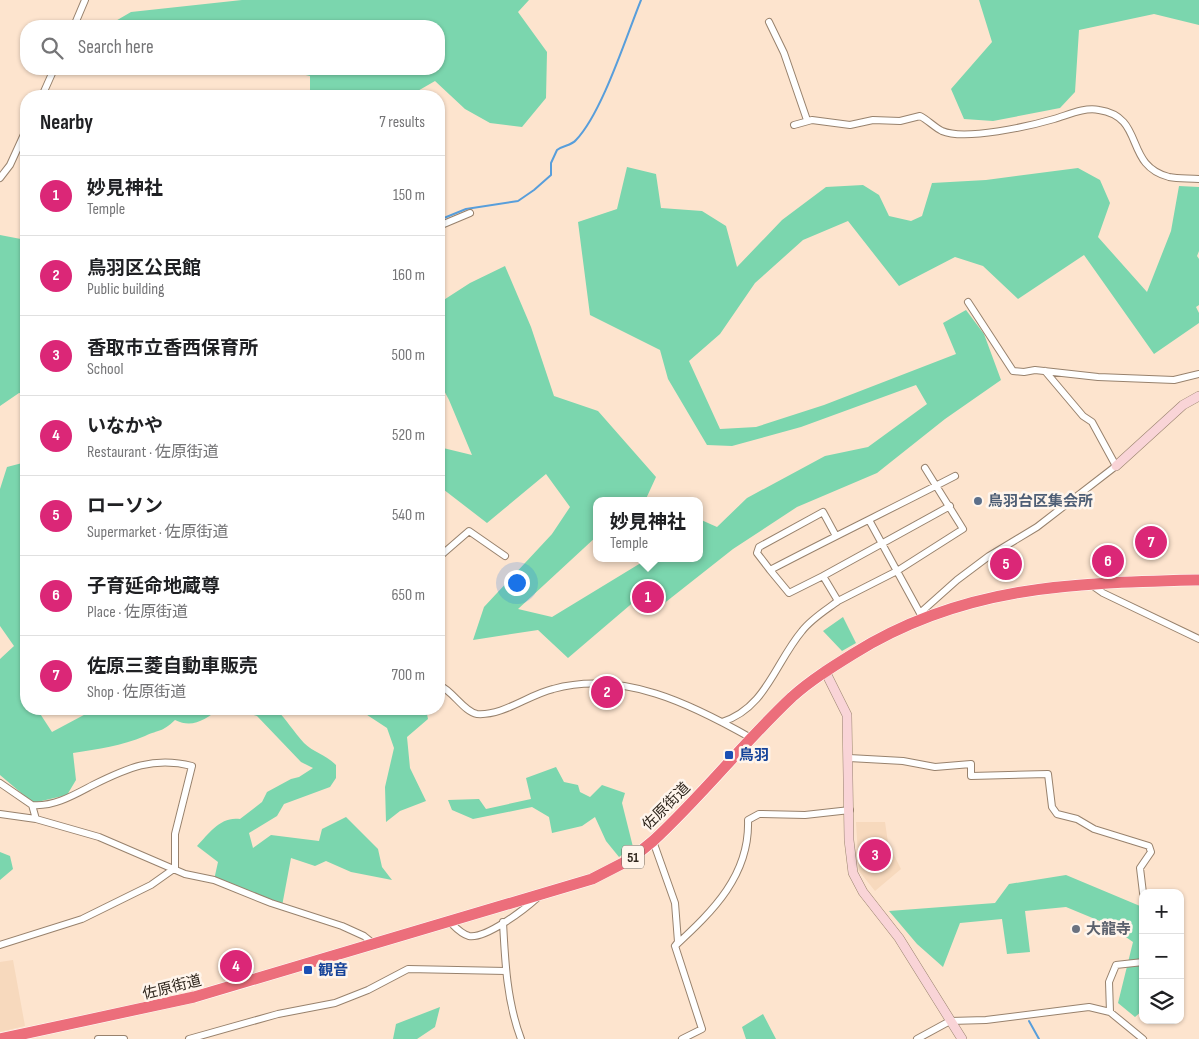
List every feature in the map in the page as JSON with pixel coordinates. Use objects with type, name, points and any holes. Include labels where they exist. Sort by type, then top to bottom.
[{"type":"highway","name":"佐原街道","points":[[0,1039],[194,998],[592,879],[631,859],[653,841],[751,738],[794,696],[825,671],[876,639],[921,616],[979,599],[1018,591],[1199,580]]},
{"type":"street","points":[[77,20],[85,0]]},
{"type":"street","points":[[769,22],[784,53],[807,120]]},
{"type":"street","points":[[45,90],[51,75]]},
{"type":"street","points":[[794,126],[807,120],[850,125],[873,120],[900,121],[920,116],[941,130],[965,134],[1038,124],[1081,111],[1100,110],[1111,114],[1128,126],[1140,156],[1152,169],[1168,176],[1199,179]]},
{"type":"street","points":[[0,178],[10,165],[20,143]]},
{"type":"street","points":[[445,223],[470,213]]},
{"type":"street","points":[[968,302],[1013,371],[1045,371],[1098,377],[1174,380],[1199,374]]},
{"type":"street","points":[[1045,371],[1083,416],[1092,422],[1116,466]]},
{"type":"street","points":[[869,520],[921,616],[957,580],[989,556],[1037,527],[1116,466],[1183,405],[1199,396]]},
{"type":"street","points":[[722,722],[742,713],[752,705],[774,677],[803,629],[838,601],[897,571],[963,529],[926,468]]},
{"type":"street","points":[[770,570],[955,476]]},
{"type":"street","points":[[836,536],[823,512],[759,547],[757,553],[789,592],[883,545],[950,506]]},
{"type":"street","points":[[445,552],[469,531],[505,556]]},
{"type":"street","points":[[823,576],[838,601]]},
{"type":"street","points":[[1092,585],[1103,593],[1199,639]]},
{"type":"street","points":[[825,671],[847,715],[849,840],[853,873],[863,892],[898,938],[962,1039]]},
{"type":"street","points":[[445,687],[449,689],[466,709],[475,714],[492,713],[554,688],[613,684],[662,694],[751,738]]},
{"type":"street","points":[[849,758],[903,761],[935,767],[971,764],[971,776],[1048,774],[1052,807],[1057,814],[1077,818],[1094,829],[1149,846],[1151,852],[1140,868],[1143,889]]},
{"type":"street","points":[[0,782],[32,805],[43,806],[61,801],[125,770],[144,764],[165,760],[192,766],[175,834],[174,868]]},
{"type":"street","points":[[32,805],[36,819]]},
{"type":"street","points":[[675,946],[720,900],[741,868],[748,833],[748,820],[758,814],[804,815],[850,810]]},
{"type":"street","points":[[0,814],[36,819],[99,837],[185,874],[214,880],[271,903],[342,926],[364,936],[374,944]]},
{"type":"street","points":[[653,841],[675,903],[678,942],[675,946],[702,1029],[682,1039]]},
{"type":"street","points":[[0,945],[82,919],[151,885],[174,868]]},
{"type":"street","points":[[450,922],[457,930],[468,936],[481,934],[526,908],[541,894]]},
{"type":"street","points":[[504,922],[506,972],[515,1023],[521,1039]]},
{"type":"street","points":[[1110,1012],[1109,982],[1116,965],[1139,962]]},
{"type":"street","points":[[189,1039],[278,1014],[335,1003],[368,990],[408,969],[506,972]]},
{"type":"street","points":[[917,1039],[950,1021],[986,1020],[1089,1007],[1110,1012],[1143,1039]]},
{"type":"street","points":[[98,1039],[124,1039]]},
{"type":"shaded area","points":[[856,822],[885,822],[888,843],[901,869],[875,891],[859,871]]},
{"type":"shaded area","points":[[13,960],[25,1026],[0,1032],[0,962]]},
{"type":"green space","points":[[242,0],[529,0],[518,12],[547,52],[546,98],[522,127],[490,123],[465,109],[435,81],[419,90],[310,90],[310,76],[306,75],[445,75],[445,20],[117,20],[131,12]]},
{"type":"green space","points":[[979,0],[1199,0],[1199,25],[1154,14],[1079,30],[1075,92],[1060,108],[993,121],[964,119],[951,89],[992,42]]},
{"type":"green space","points":[[627,167],[656,174],[661,208],[702,211],[726,226],[737,267],[782,220],[826,187],[863,185],[879,195],[889,216],[911,221],[922,216],[932,183],[986,180],[1078,168],[1100,180],[1110,203],[1098,237],[1147,292],[1171,231],[1179,186],[1199,187],[1199,251],[1197,256],[1199,259],[1199,305],[1196,307],[1199,313],[1199,323],[1154,354],[1084,255],[1018,299],[983,266],[955,257],[899,286],[848,221],[803,240],[755,283],[720,334],[689,361],[720,429],[756,427],[824,405],[956,354],[943,323],[966,310],[984,334],[1001,380],[945,419],[877,473],[797,507],[733,549],[662,605],[643,594],[568,658],[538,630],[473,640],[484,607],[552,534],[570,507],[546,474],[487,523],[445,491],[445,448],[472,455],[445,392],[445,299],[470,283],[505,266],[531,327],[554,396],[598,411],[656,477],[647,497],[593,497],[593,540],[518,609],[552,617],[642,562],[703,562],[703,521],[717,527],[747,498],[825,456],[868,447],[927,404],[916,385],[801,427],[732,446],[707,445],[668,379],[660,350],[590,315],[578,222],[617,209]]},
{"type":"green space","points":[[0,235],[20,239],[20,393],[0,406]]},
{"type":"green space","points":[[20,464],[20,715],[41,715],[52,732],[84,715],[211,715],[199,722],[193,723],[181,723],[175,720],[163,729],[127,742],[73,753],[76,780],[67,795],[33,803],[0,775],[0,659],[14,646],[0,626],[0,489],[7,467]]},
{"type":"green space","points":[[843,617],[856,643],[842,651],[823,631]]},
{"type":"green space","points":[[254,715],[281,715],[304,743],[336,765],[336,778],[330,787],[284,804],[277,816],[249,833],[253,848],[271,835],[319,841],[322,829],[346,817],[378,849],[382,867],[392,880],[351,872],[326,861],[315,866],[291,858],[282,906],[214,880],[218,862],[197,846],[216,826],[227,820],[240,819],[262,802],[267,792],[291,779],[299,777],[313,768],[301,762]]},
{"type":"green space","points":[[367,715],[427,715],[428,719],[407,737],[410,768],[426,801],[400,811],[386,822],[385,787],[394,748],[387,728]]},
{"type":"green space","points":[[556,767],[564,782],[578,785],[580,792],[590,797],[602,785],[625,793],[622,803],[633,847],[619,857],[606,841],[595,817],[582,826],[552,833],[549,817],[532,807],[473,819],[452,810],[448,800],[479,799],[486,809],[531,799],[526,778]]},
{"type":"green space","points":[[0,852],[10,856],[13,869],[0,880]]},
{"type":"green space","points":[[1066,875],[1139,906],[1139,1014],[1135,1017],[1118,1003],[1133,942],[1107,924],[1066,907],[1025,911],[1030,952],[1007,954],[1002,919],[960,923],[943,967],[917,944],[889,911],[995,903],[1009,884]]},
{"type":"green space","points":[[440,1007],[435,1027],[417,1039],[393,1039],[396,1024]]},
{"type":"green space","points":[[763,1014],[776,1039],[746,1039],[742,1027]]},
{"type":"waterway","points":[[445,218],[466,209],[518,201],[551,175],[551,163],[557,150],[576,140],[586,128],[595,112],[613,74],[641,0]]},
{"type":"waterway","points":[[1029,1021],[1039,1039]]},
{"type":"place","name":"鳥羽台区集会所","points":[[978,501]]},
{"type":"place","name":"佐原三菱自動車販売","points":[[1151,542]]},
{"type":"place","name":"子育延命地蔵尊","points":[[1108,561]]},
{"type":"place","name":"ローソン","points":[[1006,564]]},
{"type":"place","name":"妙見神社","points":[[648,597]]},
{"type":"place","name":"鳥羽区公民館","points":[[607,692]]},
{"type":"place","name":"鳥羽","points":[[729,755]]},
{"type":"place","name":"香取市立香西保育所","points":[[875,855]]},
{"type":"place","name":"大龍寺","points":[[1076,929]]},
{"type":"place","name":"いなかや","points":[[236,966]]},
{"type":"place","name":"観音","points":[[308,970]]}]
